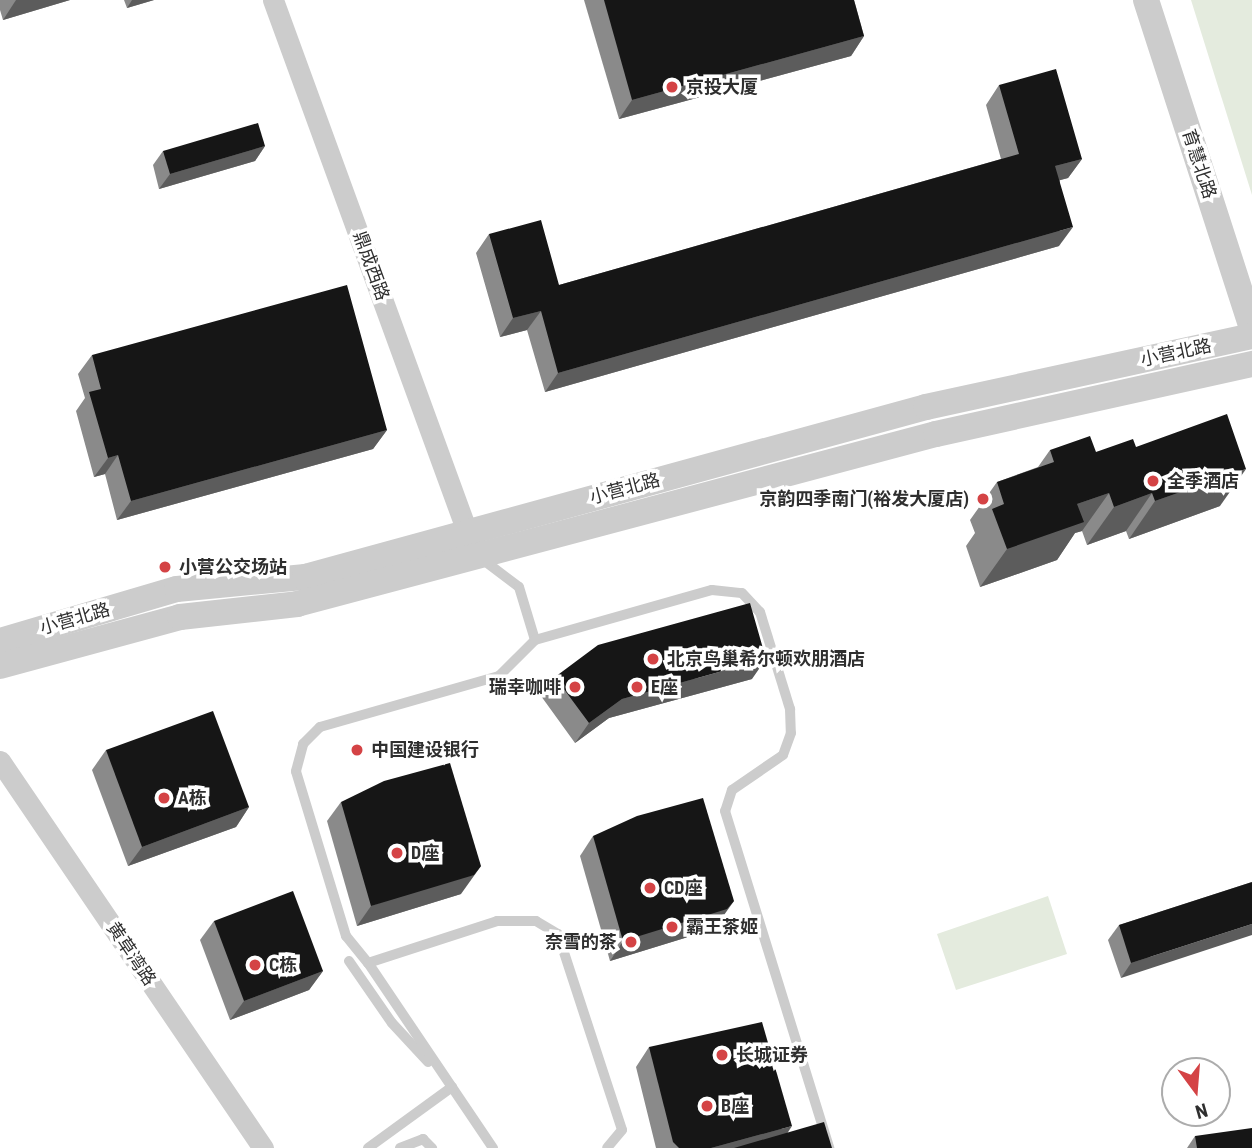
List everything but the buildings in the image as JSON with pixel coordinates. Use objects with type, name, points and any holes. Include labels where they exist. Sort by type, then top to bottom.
[{"type":"street","name":"鼎成西路","points":[[273,0],[471,542]]},
{"type":"street","name":"育慧北路","points":[[1146,0],[1252,328]]},
{"type":"street","name":"小营北路","points":[[0,666],[180,617],[297,604],[471,542],[926,407],[1252,336]]},
{"type":"street","name":"小营北路","points":[[0,641],[177,589],[305,577],[471,542],[1252,364]]},
{"type":"street","name":"黄草湾路","points":[[0,761],[263,1148]]},
{"type":"lane","points":[[471,542],[519,587],[535,640]]},
{"type":"lane","points":[[493,1148],[368,963],[346,936],[296,771],[303,744],[320,727],[499,676],[535,640],[712,590],[742,593],[760,612],[790,709],[791,733],[783,755],[732,790],[725,811],[829,1148]]},
{"type":"lane","points":[[368,963],[497,921],[536,921],[558,934],[622,1130],[607,1148]]},
{"type":"lane","points":[[349,961],[392,1023],[452,1087]]},
{"type":"lane","points":[[368,1148],[452,1087]]},
{"type":"lane","points":[[400,1148],[423,1139],[432,1148]]},
{"type":"shaded area","points":[[1191,0],[1252,0],[1252,195]]},
{"type":"shaded area","points":[[1048,896],[1067,954],[956,990],[937,934]]},
{"type":"place","name":"京投大厦","points":[[672,87]]},
{"type":"place","name":"全季酒店","points":[[1153,481]]},
{"type":"place","name":"京韵四季南门(裕发大厦店)","points":[[983,499]]},
{"type":"place","name":"小营公交场站","points":[[165,567]]},
{"type":"place","name":"北京鸟巢希尔顿欢朋酒店","points":[[653,659]]},
{"type":"place","name":"瑞幸咖啡","points":[[575,687]]},
{"type":"place","name":"E座","points":[[637,687]]},
{"type":"place","name":"中国建设银行","points":[[357,750]]},
{"type":"place","name":"A栋","points":[[164,798]]},
{"type":"place","name":"D座","points":[[397,853]]},
{"type":"place","name":"CD座","points":[[650,888]]},
{"type":"place","name":"霸王茶姬","points":[[672,927]]},
{"type":"place","name":"奈雪的茶","points":[[631,942]]},
{"type":"place","name":"C栋","points":[[255,965]]},
{"type":"place","name":"长城证券","points":[[722,1055]]},
{"type":"place","name":"B座","points":[[707,1106]]}]
